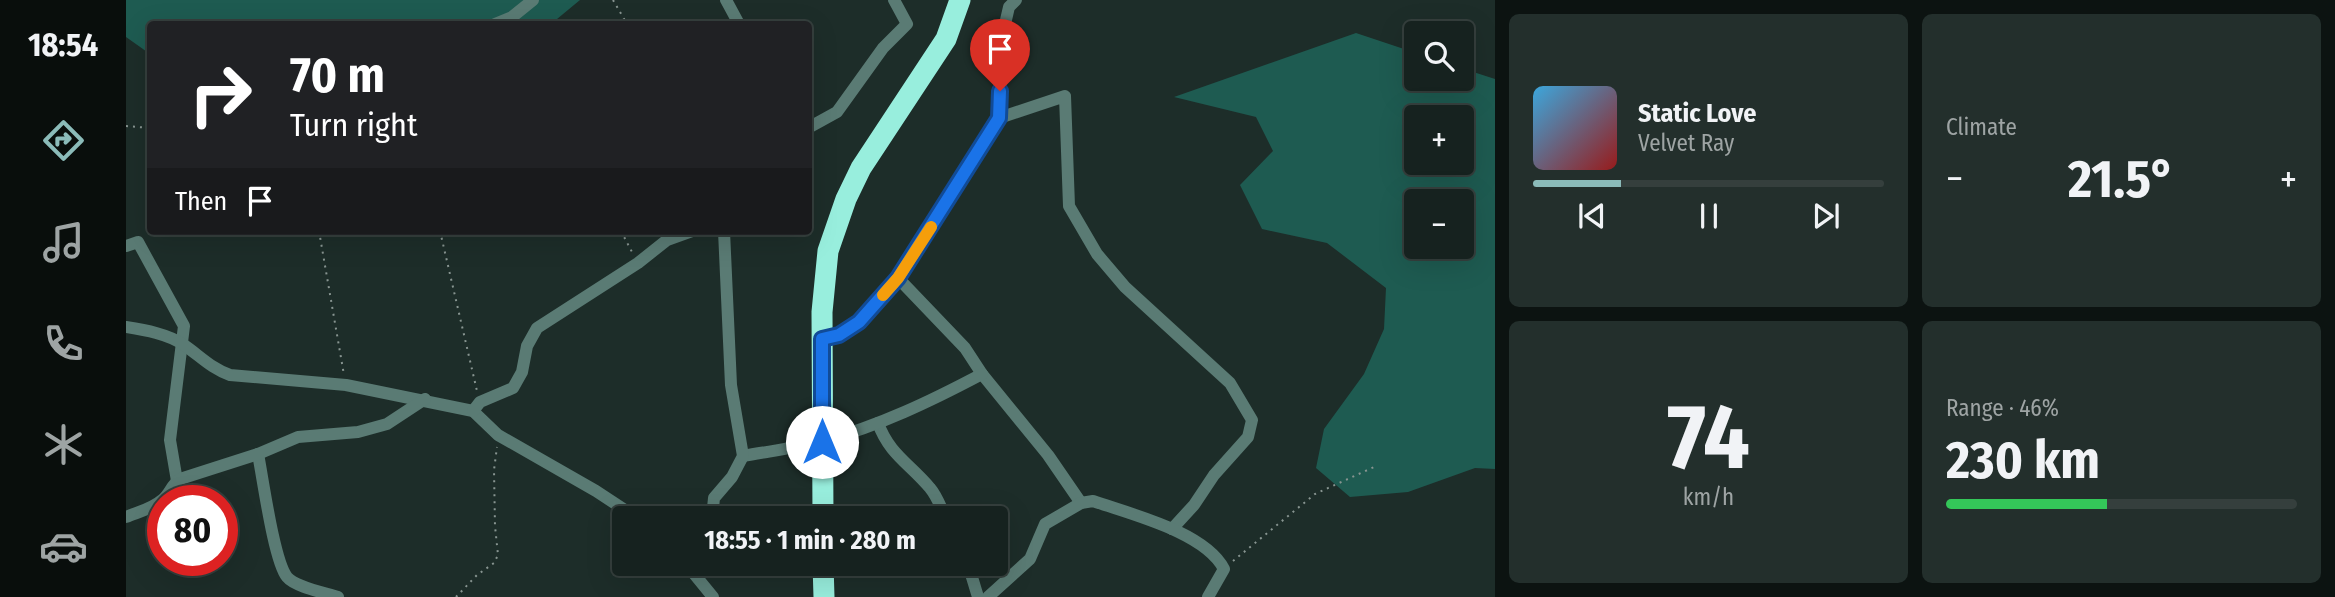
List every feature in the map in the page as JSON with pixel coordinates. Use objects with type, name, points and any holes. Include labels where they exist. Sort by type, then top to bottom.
[{"type":"highway","points":[[823,506],[822,339],[828,251],[846,199],[861,168],[946,39],[960,0]]},
{"type":"highway","points":[[823,576],[824,597]]},
{"type":"street","points":[[502,21],[512,17],[533,0]]},
{"type":"street","points":[[726,0],[737,21]]},
{"type":"street","points":[[812,126],[837,112],[883,48],[907,24],[894,0]]},
{"type":"street","points":[[822,339],[839,335],[859,322],[898,278],[999,118],[1002,37],[1009,8],[1016,0]]},
{"type":"street","points":[[999,118],[1065,96],[1069,206],[1097,254],[1125,287],[1230,383],[1252,421],[1248,438],[1214,475],[1194,505],[1172,529]]},
{"type":"street","points":[[126,327],[162,335],[181,343],[215,370],[230,375],[346,385],[476,407],[513,388],[522,372],[527,346],[537,328],[638,263],[667,240],[681,235]]},
{"type":"street","points":[[713,506],[714,498],[732,477],[743,456],[731,385],[724,235]]},
{"type":"street","points":[[126,246],[138,242],[184,326],[170,440],[177,481]]},
{"type":"street","points":[[898,278],[965,348],[982,374],[1048,455],[1081,503]]},
{"type":"street","points":[[743,456],[822,442],[878,423],[930,401],[982,374]]},
{"type":"street","points":[[126,517],[158,504],[177,481],[258,454],[298,437],[358,432],[387,424],[425,399]]},
{"type":"street","points":[[476,407],[498,435],[619,506]]},
{"type":"street","points":[[878,423],[883,437],[896,455],[931,490],[940,506]]},
{"type":"street","points":[[258,454],[277,552],[286,576],[293,582],[338,597]]},
{"type":"street","points":[[988,597],[1030,559],[1045,524],[1081,503],[1093,501],[1181,532],[1219,560],[1224,569],[1209,597]]},
{"type":"street","points":[[696,576],[713,597]]},
{"type":"street","points":[[972,576],[978,597]]},
{"type":"path","points":[[613,0],[624,21]]},
{"type":"path","points":[[126,127],[147,128]]},
{"type":"path","points":[[320,235],[346,385]]},
{"type":"path","points":[[441,235],[476,407]]},
{"type":"path","points":[[623,235],[638,263]]},
{"type":"path","points":[[456,597],[477,575],[494,563],[498,555],[494,470],[498,435]]},
{"type":"path","points":[[1224,569],[1315,494],[1374,467]]},
{"type":"green space","points":[[126,0],[580,0],[555,21],[147,21],[147,52],[126,37]]},
{"type":"green space","points":[[1356,33],[1404,49],[1404,91],[1474,91],[1474,72],[1495,79],[1495,469],[1475,468],[1408,492],[1350,497],[1316,468],[1324,429],[1364,374],[1384,329],[1386,288],[1327,243],[1262,229],[1240,185],[1273,151],[1256,117],[1174,97]]},
{"type":"slow traffic","points":[[883,295],[898,278],[931,227]]},
{"type":"route","points":[[822,442],[822,339],[839,335],[859,322],[898,278],[999,118],[1000,91]]}]
